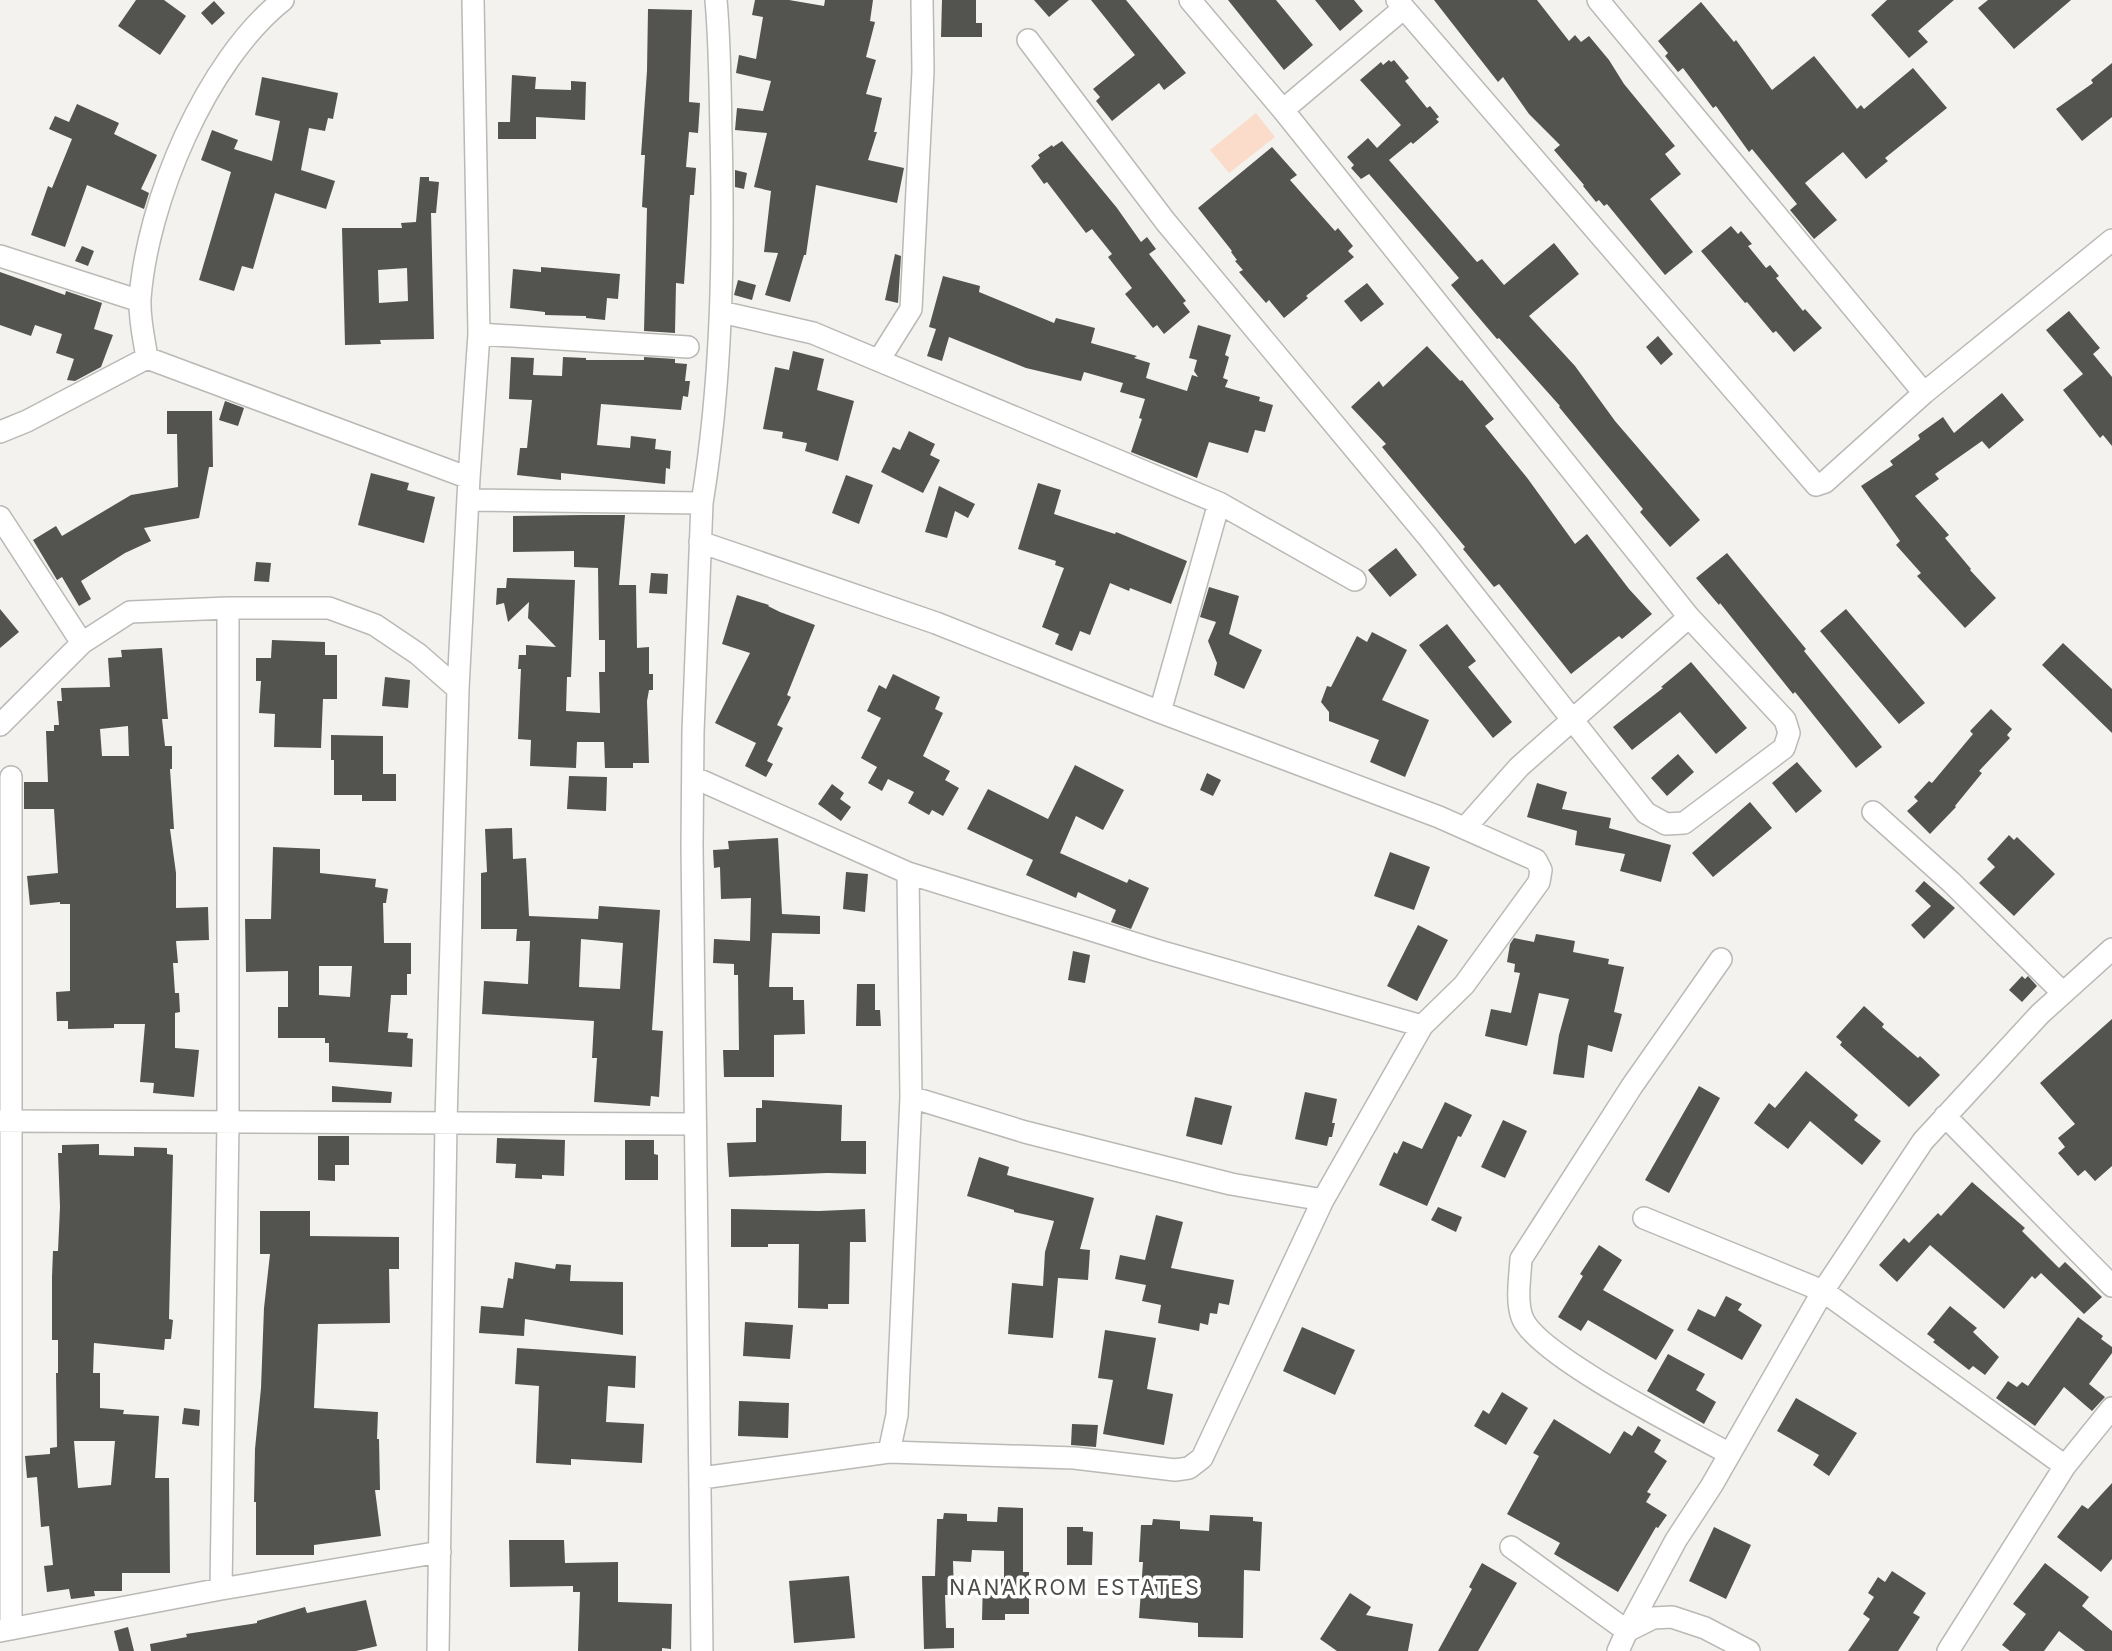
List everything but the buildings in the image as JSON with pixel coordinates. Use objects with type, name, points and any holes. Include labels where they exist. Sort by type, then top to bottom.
[{"type":"street","points":[[147,358],[140,301],[156,211],[183,141],[238,45],[269,11],[283,0]]},
{"type":"street","points":[[438,1651],[446,1122],[458,689],[480,334],[473,0]]},
{"type":"street","points":[[702,1651],[702,1478],[694,1124],[693,777],[702,503],[721,312],[723,206],[716,0]]},
{"type":"street","points":[[879,360],[911,309],[923,71],[922,0]]},
{"type":"street","points":[[1028,40],[1165,221],[1428,537],[1646,813],[1666,824],[1684,823],[1783,748],[1789,733],[1785,720],[1689,617],[1283,110],[1190,0]]},
{"type":"street","points":[[1598,0],[1924,393]]},
{"type":"street","points":[[1283,110],[1401,4],[1816,485],[1825,482],[1924,393],[2112,240]]},
{"type":"street","points":[[0,256],[140,301]]},
{"type":"street","points":[[721,312],[813,333],[1219,503],[1355,580]]},
{"type":"street","points":[[480,334],[688,346]]},
{"type":"street","points":[[0,432],[27,421],[147,358],[469,478]]},
{"type":"street","points":[[469,500],[702,503]]},
{"type":"street","points":[[1160,712],[1219,503]]},
{"type":"street","points":[[0,517],[82,643]]},
{"type":"street","points":[[700,542],[936,623],[1465,828],[1536,860],[1541,870],[1539,882],[1464,985],[1422,1026],[1323,1200],[1202,1458],[1196,1465],[1175,1470],[1074,1458],[890,1452],[702,1478]]},
{"type":"street","points":[[221,1589],[228,1123],[228,608]]},
{"type":"street","points":[[0,725],[82,643],[130,612],[329,608],[375,625],[418,654],[458,689]]},
{"type":"street","points":[[1465,828],[1520,767],[1673,628],[1689,617]]},
{"type":"street","points":[[693,777],[908,873],[1159,951],[1422,1026]]},
{"type":"street","points":[[11,778],[5,1121],[6,1630],[221,1589],[440,1552]]},
{"type":"street","points":[[1873,812],[1951,882],[2063,993]]},
{"type":"street","points":[[890,1452],[897,1415],[911,1097],[908,873]]},
{"type":"street","points":[[1618,1651],[1676,1540],[1730,1454],[1823,1290],[1923,1141],[2040,1014],[2112,949]]},
{"type":"street","points":[[1721,959],[1632,1086],[1521,1259],[1520,1293],[1521,1316],[1528,1329],[1552,1351],[1594,1378],[1730,1454]]},
{"type":"street","points":[[911,1097],[1025,1132],[1231,1184],[1323,1200]]},
{"type":"street","points":[[1945,1116],[2112,1286]]},
{"type":"street","points":[[5,1121],[694,1124]]},
{"type":"street","points":[[1644,1218],[1823,1290],[2065,1466]]},
{"type":"street","points":[[1948,1651],[2065,1466],[2112,1408]]},
{"type":"street","points":[[1511,1547],[1627,1631]]},
{"type":"street","points":[[1627,1631],[1653,1618],[1672,1617],[1705,1628],[1749,1651]]},
{"type":"shaded area","points":[[1256,113],[1275,137],[1229,173],[1210,150]]},
{"type":"district","name":"NANAKROM ESTATES","points":[[1075,1588]]}]
